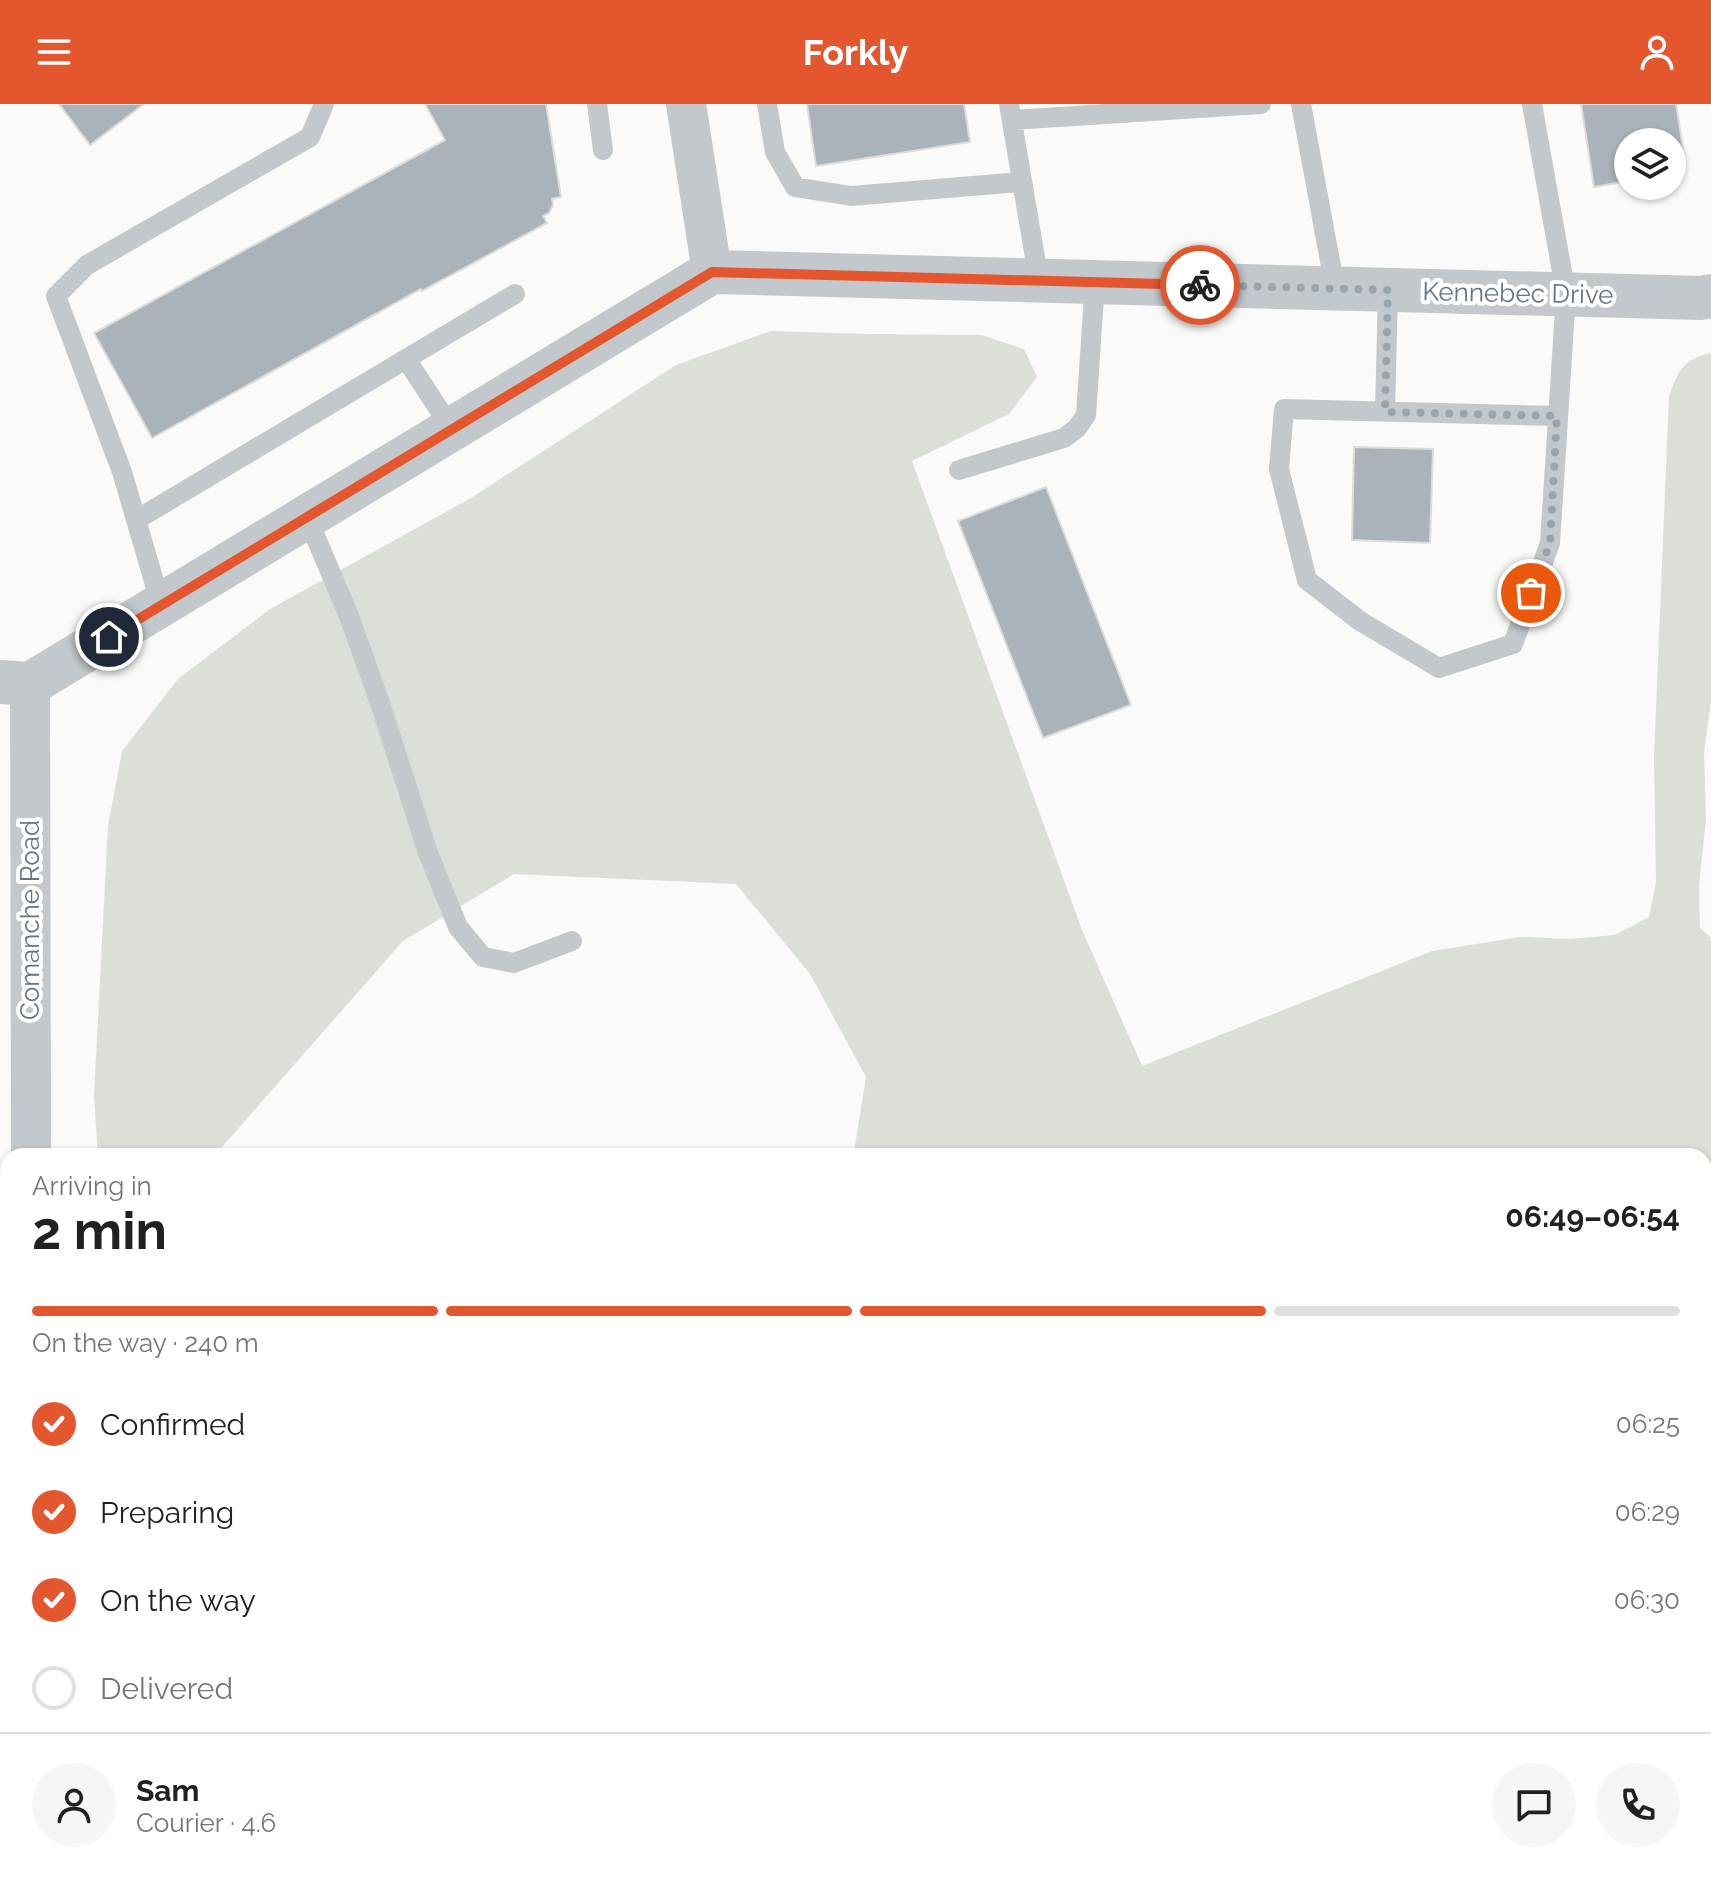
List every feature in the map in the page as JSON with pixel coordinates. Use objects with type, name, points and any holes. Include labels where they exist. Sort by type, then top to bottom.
[{"type":"street","points":[[15,683],[161,605],[712,272],[686,104]]},
{"type":"street","name":"Kennebec Drive","points":[[712,272],[1711,296]]},
{"type":"street","name":"Comanche Road","points":[[15,683],[31,1148]]},
{"type":"lane","points":[[161,605],[122,472],[56,296],[87,265],[310,137],[324,104]]},
{"type":"lane","points":[[597,104],[603,150]]},
{"type":"lane","points":[[767,104],[775,152],[795,187],[851,196],[1022,182]]},
{"type":"lane","points":[[1039,281],[1010,112],[1261,104]]},
{"type":"lane","points":[[1301,104],[1335,288]]},
{"type":"lane","points":[[1532,104],[1566,294],[1550,543],[1513,644],[1439,668],[1360,621],[1307,580],[1279,469],[1284,409],[1557,416]]},
{"type":"lane","points":[[959,470],[1064,438],[1077,428],[1086,415],[1095,282]]},
{"type":"lane","points":[[1385,412],[1388,290]]},
{"type":"lane","points":[[136,520],[515,294]]},
{"type":"lane","points":[[406,359],[452,429]]},
{"type":"lane","points":[[307,517],[349,616],[428,853],[458,927],[483,957],[514,963],[572,941]]},
{"type":"shaded area","points":[[771,331],[982,335],[1024,349],[1037,377],[1009,414],[912,461],[1082,930],[1142,1066],[1432,951],[1521,937],[1570,939],[1615,935],[1649,917],[1656,882],[1654,758],[1669,396],[1683,367],[1711,353],[1711,700],[1704,752],[1706,820],[1699,885],[1700,928],[1711,938],[1711,1148],[855,1148],[866,1077],[810,974],[736,884],[514,874],[403,941],[221,1148],[97,1148],[94,1096],[108,826],[122,751],[178,679],[270,609],[471,498],[676,365]]},
{"type":"building","points":[[59,104],[144,104],[90,145]]},
{"type":"building","points":[[425,104],[546,104],[561,197],[552,199],[549,213],[543,216],[547,223],[152,438],[94,333],[445,140]]},
{"type":"building","points":[[807,104],[964,104],[970,142],[816,166]]},
{"type":"building","points":[[1581,104],[1676,104],[1680,128],[1614,128],[1614,183],[1594,187]]},
{"type":"building","points":[[1354,447],[1433,449],[1430,543],[1352,540]]},
{"type":"building","points":[[1046,487],[1131,705],[1043,738],[958,521]]},
{"type":"way so far","points":[[1200,285],[1388,290],[1385,412],[1557,416],[1550,543],[1531,593]]},
{"type":"route","points":[[109,637],[712,272],[1200,285]]}]
